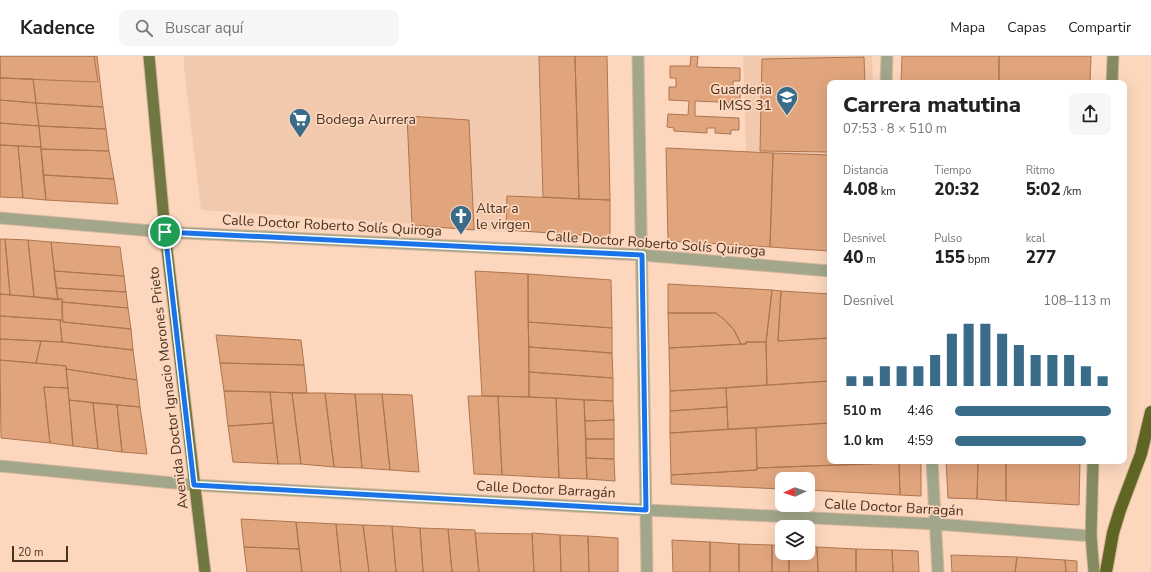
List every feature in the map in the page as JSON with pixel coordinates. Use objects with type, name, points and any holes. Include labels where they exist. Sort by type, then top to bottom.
[{"type":"highway","points":[[1106,572],[1113,533],[1141,454],[1151,412]]},
{"type":"main road","name":"Avenida Doctor Ignacio Morones Prieto","points":[[149,56],[165,232],[205,572]]},
{"type":"main road","points":[[1112,80],[1113,56]]},
{"type":"main road","points":[[1093,464],[1091,536],[1094,572]]},
{"type":"street","points":[[638,56],[647,572]]},
{"type":"street","points":[[886,80],[887,56]]},
{"type":"street","name":"Calle Doctor Roberto Solís Quiroga","points":[[0,218],[165,232],[642,255],[827,271]]},
{"type":"street","points":[[932,464],[938,572]]},
{"type":"street","name":"Calle Doctor Barragán","points":[[0,466],[194,485],[646,510],[936,524],[1091,536]]},
{"type":"shaded area","name":"Bodega Aurrera","points":[[184,56],[539,56],[543,197],[507,196],[506,232],[413,227],[412,224],[201,210],[184,68]]},
{"type":"shaded area","name":"Guarderia IMSS 31","points":[[743,56],[872,56],[873,80],[827,80],[827,155],[746,151]]},
{"type":"building","points":[[0,56],[94,56],[98,82],[0,78]]},
{"type":"building","points":[[0,56],[97,56],[103,107],[36,103],[33,79],[0,78]]},
{"type":"building","points":[[539,56],[575,56],[579,199],[543,197]]},
{"type":"building","points":[[575,56],[607,56],[610,200],[579,199]]},
{"type":"building","points":[[691,56],[698,56],[697,67],[740,68],[740,81],[733,81],[733,90],[740,90],[740,103],[695,101],[695,116],[739,118],[739,130],[731,130],[731,134],[715,133],[715,128],[707,128],[707,133],[674,131],[674,128],[667,127],[668,114],[688,115],[689,101],[669,100],[669,87],[676,87],[676,78],[670,78],[670,66],[690,66]]},
{"type":"building","points":[[902,56],[999,56],[999,80],[901,80]]},
{"type":"building","points":[[999,56],[1091,56],[1090,80],[999,80]]},
{"type":"building","name":"Guarderia IMSS 31","points":[[864,57],[865,80],[827,80],[827,152],[760,151],[762,59]]},
{"type":"building","points":[[0,78],[33,79],[36,103],[0,100]]},
{"type":"building","points":[[0,100],[36,103],[39,126],[0,123]]},
{"type":"building","points":[[36,103],[103,107],[106,129],[39,126]]},
{"type":"building","points":[[407,116],[469,120],[474,230],[412,225]]},
{"type":"building","points":[[0,123],[39,126],[41,147],[0,145]]},
{"type":"building","points":[[39,126],[106,129],[109,151],[41,149]]},
{"type":"building","points":[[0,145],[18,146],[23,198],[0,197]]},
{"type":"building","points":[[18,146],[41,147],[46,200],[23,198]]},
{"type":"building","points":[[666,148],[773,153],[770,247],[668,241]]},
{"type":"building","points":[[41,149],[109,151],[114,179],[43,175]]},
{"type":"building","points":[[773,153],[827,155],[827,251],[770,247]]},
{"type":"building","points":[[43,175],[114,179],[118,204],[46,200]]},
{"type":"building","points":[[507,196],[610,200],[610,237],[506,230]]},
{"type":"building","points":[[0,239],[5,239],[10,295],[0,294]]},
{"type":"building","points":[[5,239],[28,240],[34,297],[10,295]]},
{"type":"building","points":[[28,240],[51,242],[58,300],[34,297]]},
{"type":"building","points":[[51,242],[120,247],[124,276],[54,271]]},
{"type":"building","points":[[54,271],[124,276],[126,292],[56,288]]},
{"type":"building","points":[[475,271],[528,274],[529,397],[482,396]]},
{"type":"building","points":[[528,274],[611,280],[612,328],[528,322]]},
{"type":"building","points":[[668,284],[772,290],[766,342],[746,342],[746,344],[741,344],[734,330],[716,313],[668,313]]},
{"type":"building","points":[[56,288],[126,292],[128,308],[62,302],[62,299],[58,300]]},
{"type":"building","points":[[772,290],[781,291],[778,341],[827,338],[827,381],[767,385],[766,343]]},
{"type":"building","points":[[781,291],[827,294],[827,338],[778,341]]},
{"type":"building","points":[[0,294],[62,299],[62,320],[0,316]]},
{"type":"building","points":[[62,302],[128,308],[131,329],[63,322]]},
{"type":"building","points":[[668,313],[716,313],[734,330],[741,344],[669,348]]},
{"type":"building","points":[[0,316],[60,320],[62,342],[0,339]]},
{"type":"building","points":[[60,320],[63,322],[131,329],[133,350],[62,342]]},
{"type":"building","points":[[528,322],[612,328],[612,353],[529,347]]},
{"type":"building","points":[[216,335],[301,340],[304,365],[220,363]]},
{"type":"building","points":[[0,339],[41,341],[36,363],[0,360]]},
{"type":"building","points":[[41,341],[133,350],[137,380],[66,369],[66,366],[36,363]]},
{"type":"building","points":[[746,342],[766,342],[767,385],[670,391],[669,348],[746,344]]},
{"type":"building","points":[[529,347],[612,353],[613,378],[529,372]]},
{"type":"building","points":[[0,360],[66,366],[68,388],[44,387],[50,443],[1,438]]},
{"type":"building","points":[[220,363],[304,365],[307,393],[224,391]]},
{"type":"building","points":[[66,369],[137,380],[140,407],[69,400]]},
{"type":"building","points":[[529,372],[613,378],[613,401],[529,397]]},
{"type":"building","points":[[827,381],[827,423],[728,429],[726,388]]},
{"type":"building","points":[[44,387],[68,388],[73,446],[50,443]]},
{"type":"building","points":[[726,388],[727,407],[670,411],[670,391]]},
{"type":"building","points":[[224,391],[270,392],[273,423],[228,426]]},
{"type":"building","points":[[270,392],[292,393],[301,464],[278,464]]},
{"type":"building","points":[[292,393],[325,393],[334,467],[301,464]]},
{"type":"building","points":[[325,393],[355,394],[362,468],[334,467]]},
{"type":"building","points":[[355,394],[382,394],[390,470],[362,468]]},
{"type":"building","points":[[382,394],[412,395],[419,472],[390,470]]},
{"type":"building","points":[[468,396],[498,396],[502,475],[474,474]]},
{"type":"building","points":[[498,396],[556,398],[559,478],[502,475]]},
{"type":"building","points":[[556,398],[584,400],[587,479],[559,478]]},
{"type":"building","points":[[69,400],[93,403],[98,449],[73,446]]},
{"type":"building","points":[[584,400],[613,401],[614,420],[585,421]]},
{"type":"building","points":[[93,403],[117,405],[122,452],[98,449]]},
{"type":"building","points":[[117,405],[140,407],[147,454],[122,452]]},
{"type":"building","points":[[727,407],[728,429],[670,433],[670,411]]},
{"type":"building","points":[[614,420],[614,439],[586,439],[585,421]]},
{"type":"building","points":[[273,423],[278,464],[233,462],[228,426]]},
{"type":"building","points":[[827,423],[827,464],[861,464],[757,468],[756,428]]},
{"type":"building","points":[[756,428],[757,470],[671,475],[670,433]]},
{"type":"building","points":[[586,439],[614,439],[614,459],[586,458]]},
{"type":"building","points":[[586,458],[614,459],[615,481],[587,479]]},
{"type":"building","points":[[899,464],[921,464],[921,496],[900,495]]},
{"type":"building","points":[[899,464],[900,495],[815,490],[815,472],[775,472],[775,489],[671,484],[671,475],[757,470],[757,468]]},
{"type":"building","points":[[946,464],[978,464],[977,499],[948,498]]},
{"type":"building","points":[[978,464],[1006,464],[1006,501],[977,499]]},
{"type":"building","points":[[1006,464],[1080,464],[1079,505],[1006,501]]},
{"type":"building","points":[[241,519],[296,522],[299,549],[244,547]]},
{"type":"building","points":[[296,522],[336,524],[341,572],[302,572]]},
{"type":"building","points":[[336,524],[363,525],[369,572],[341,572]]},
{"type":"building","points":[[363,525],[392,526],[396,572],[369,572]]},
{"type":"building","points":[[392,526],[420,528],[423,572],[396,572]]},
{"type":"building","points":[[420,528],[448,529],[452,572],[423,572]]},
{"type":"building","points":[[448,529],[475,530],[479,572],[452,572]]},
{"type":"building","points":[[475,533],[532,534],[534,572],[479,572]]},
{"type":"building","points":[[532,533],[560,535],[561,572],[534,572]]},
{"type":"building","points":[[560,535],[588,536],[589,572],[561,572]]},
{"type":"building","points":[[588,536],[618,538],[618,572],[589,572]]},
{"type":"building","points":[[672,540],[710,542],[710,572],[673,572]]},
{"type":"building","points":[[710,542],[739,544],[739,572],[710,572]]},
{"type":"building","points":[[739,544],[772,545],[772,572],[739,572]]},
{"type":"building","points":[[772,545],[775,545],[775,560],[789,560],[789,572],[772,572]]},
{"type":"building","points":[[244,547],[299,549],[302,572],[247,572]]},
{"type":"building","points":[[815,547],[817,547],[818,572],[789,572],[789,560],[815,560]]},
{"type":"building","points":[[817,547],[856,549],[856,572],[818,572]]},
{"type":"building","points":[[856,549],[892,550],[893,572],[856,572]]},
{"type":"building","points":[[892,550],[918,551],[919,572],[893,572]]},
{"type":"building","points":[[951,555],[1017,557],[1015,572],[952,572]]},
{"type":"building","points":[[1017,557],[1065,560],[1066,572],[1015,572]]},
{"type":"building","points":[[1065,560],[1077,561],[1077,572],[1066,572]]},
{"type":"place","name":"Guarderia IMSS 31","points":[[787,116]]},
{"type":"place","name":"Bodega Aurrera","points":[[300,138]]},
{"type":"place","name":"Altar a le virgen","points":[[461,236]]},
{"type":"route","points":[[165,232],[642,255],[646,510],[194,485],[165,232]]}]
